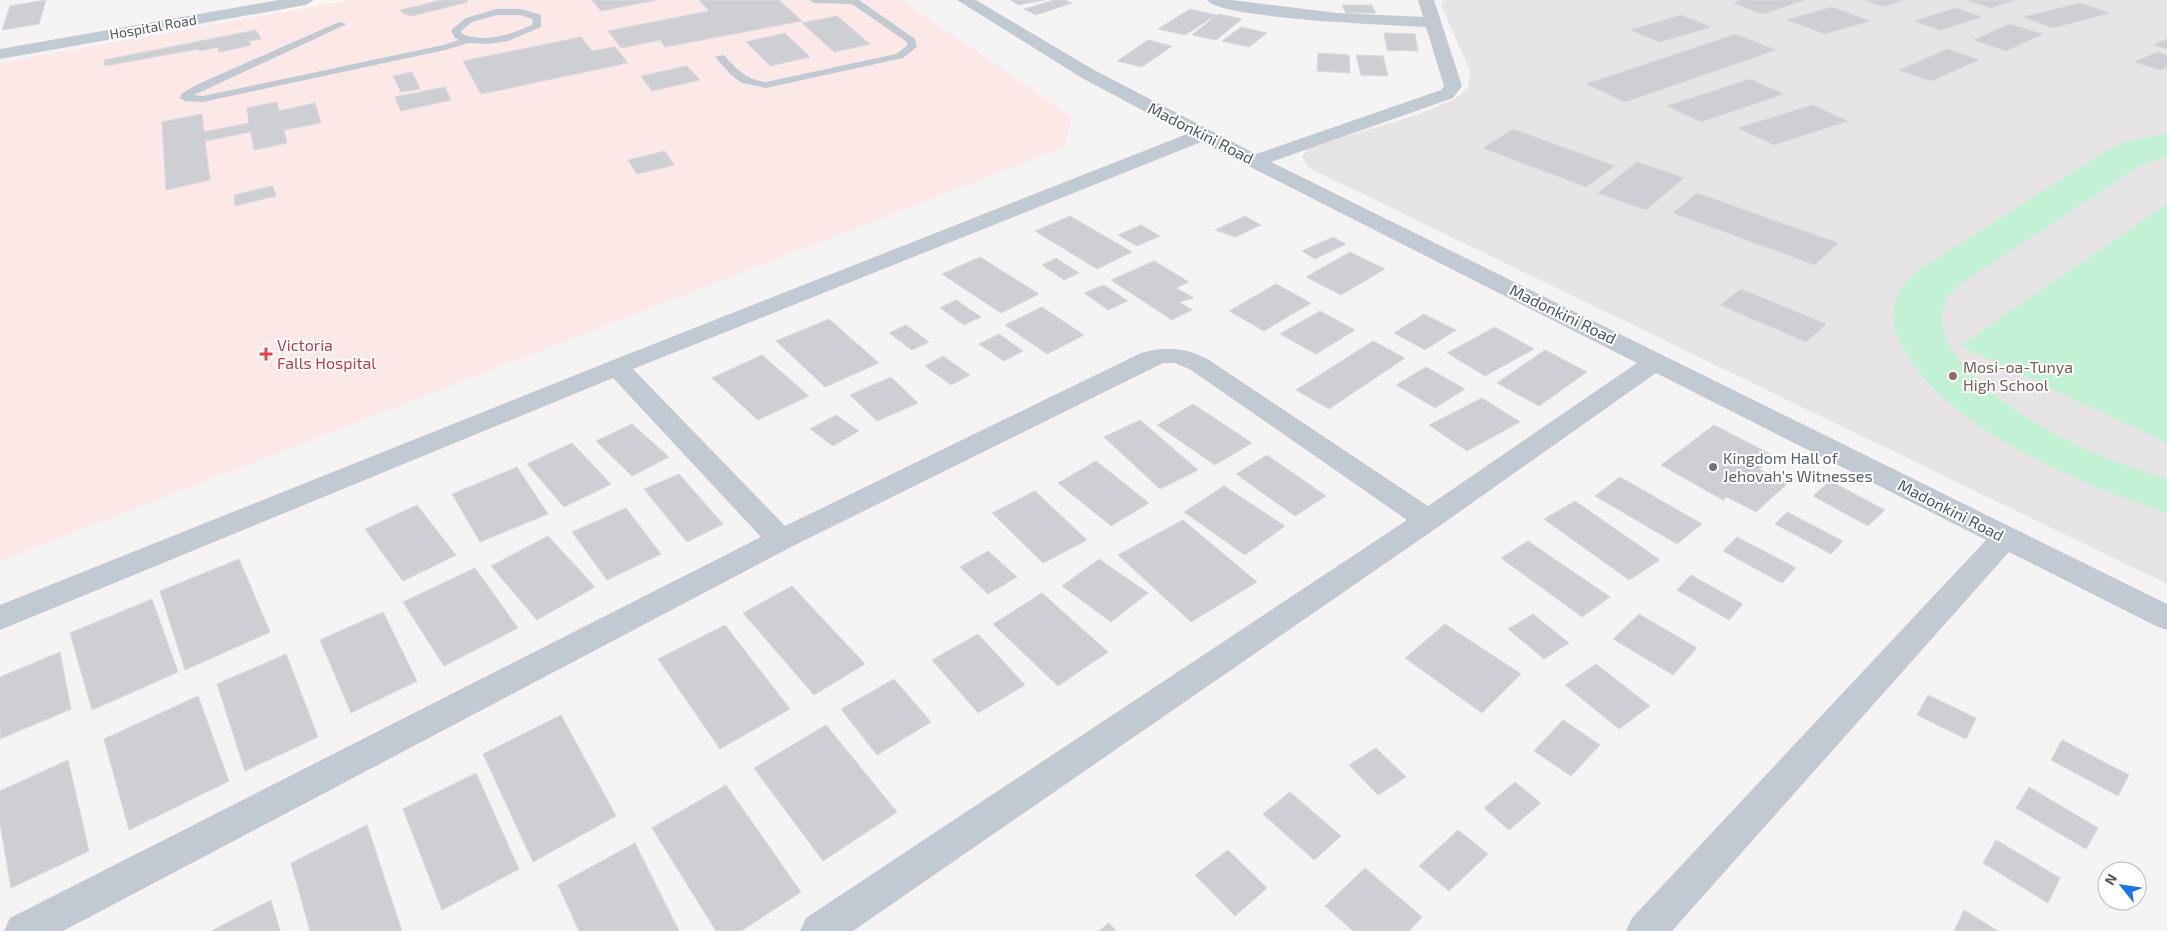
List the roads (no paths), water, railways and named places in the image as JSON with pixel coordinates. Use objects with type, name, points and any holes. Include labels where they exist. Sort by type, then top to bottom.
[{"type":"street","name":"Hospital Road","points":[[0,54],[275,3],[306,0]]},
{"type":"street","name":"Madonkini Road","points":[[965,0],[1088,74],[1202,135],[1657,361],[2167,618]]},
{"type":"street","points":[[1215,0],[1231,5],[1337,18],[1434,22]]},
{"type":"street","points":[[1255,161],[1447,94],[1452,86],[1426,0]]},
{"type":"street","points":[[0,618],[617,367],[1202,135]]},
{"type":"street","points":[[24,931],[781,540],[1150,358],[1164,354],[1189,358],[1428,520]]},
{"type":"street","points":[[820,931],[1428,520],[1657,361]]},
{"type":"street","points":[[617,367],[781,540]]},
{"type":"street","points":[[1646,931],[2005,538]]},
{"type":"lane","points":[[496,0],[496,12]]},
{"type":"lane","points":[[720,57],[745,82],[766,85],[899,56],[912,47],[912,41],[857,0],[814,0]]},
{"type":"lane","points":[[342,24],[200,87],[185,96],[185,98],[203,99],[445,47],[467,40],[487,41],[516,37],[536,27],[538,17],[521,12],[496,12],[469,20],[456,30],[458,36],[467,40]]},
{"type":"place","name":"Victoria Falls Hospital","points":[[266,354]]},
{"type":"place","name":"Mosi-oa-Tunya High School","points":[[1953,376]]},
{"type":"place","name":"Kingdom Hall of Jehovah's Witnesses","points":[[1713,467]]}]
